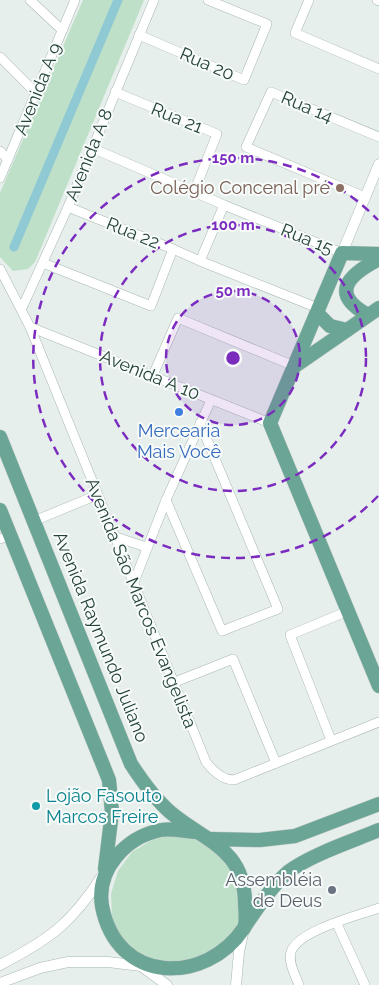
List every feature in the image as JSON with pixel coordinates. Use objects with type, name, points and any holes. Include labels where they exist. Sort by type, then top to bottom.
[{"type":"main road","points":[[379,254],[342,253],[270,423],[379,686]]},
{"type":"main road","points":[[374,311],[353,305],[347,288],[348,281],[359,269],[379,258]]},
{"type":"main road","points":[[318,311],[330,326],[347,330]]},
{"type":"main road","points":[[294,366],[374,311]]},
{"type":"main road","name":"Avenida Raymundo Juliano","points":[[0,437],[132,764],[141,780],[168,810],[195,832]]},
{"type":"main road","points":[[0,510],[5,537],[109,780],[112,812],[102,902],[106,925],[117,945],[141,966],[165,972],[181,972],[197,968],[214,960],[245,927],[262,900],[288,872],[379,830]]},
{"type":"main road","points":[[210,839],[260,840],[295,836],[379,804]]},
{"type":"main road","points":[[104,873],[128,845],[149,834],[172,829],[195,832],[223,848],[241,874],[245,890],[245,927]]},
{"type":"street","points":[[30,0],[62,30]]},
{"type":"street","name":"Avenida A 9","points":[[0,178],[75,0]]},
{"type":"street","name":"Avenida A 8","points":[[22,308],[68,207],[154,0]]},
{"type":"street","name":"Rua 20","points":[[139,35],[244,80],[267,24],[208,0]]},
{"type":"street","points":[[309,0],[295,33],[379,69]]},
{"type":"street","points":[[0,57],[36,93]]},
{"type":"street","name":"Rua 21","points":[[115,92],[217,134],[194,192]]},
{"type":"street","name":"Rua 14","points":[[365,197],[246,147],[271,92],[379,137]]},
{"type":"street","points":[[92,148],[194,192]]},
{"type":"street","points":[[0,151],[8,160]]},
{"type":"street","points":[[342,253],[379,164]]},
{"type":"street","name":"Rua 15","points":[[194,192],[342,253]]},
{"type":"street","points":[[200,260],[224,205]]},
{"type":"street","name":"Rua 22","points":[[43,263],[151,306],[173,249],[68,207]]},
{"type":"street","points":[[173,249],[318,311]]},
{"type":"street","name":"Avenida São Marcos Evangelista","points":[[0,269],[22,308],[206,762],[212,770],[223,778],[231,780],[379,722]]},
{"type":"street","points":[[153,375],[178,318],[294,366]]},
{"type":"street","name":"Avenida A 10","points":[[30,327],[270,423]]},
{"type":"street","points":[[134,582],[146,547],[211,400]]},
{"type":"street","points":[[166,500],[222,631],[278,609],[200,423]]},
{"type":"street","points":[[34,521],[97,495]]},
{"type":"street","points":[[116,537],[146,547]]},
{"type":"street","points":[[331,740],[290,635],[348,611]]},
{"type":"street","points":[[175,682],[233,659],[276,763]]},
{"type":"street","points":[[1,962],[42,942],[69,921],[86,901],[104,873]]},
{"type":"street","points":[[299,985],[291,960],[291,952],[295,944],[309,934],[379,908]]},
{"type":"street","points":[[337,924],[365,985]]},
{"type":"street","points":[[236,985],[238,952],[245,927]]},
{"type":"street","points":[[0,983],[40,968],[68,962],[108,962],[141,966],[167,985]]},
{"type":"green space","points":[[83,0],[144,0],[35,262],[28,269],[13,271],[0,257],[0,193]]},
{"type":"green space","points":[[175,834],[198,838],[235,866],[243,916],[233,938],[184,968],[160,966],[130,948],[116,929],[112,918],[111,894],[118,871],[132,852],[152,840]]},
{"type":"waterway","points":[[14,247],[118,0]]},
{"type":"place","name":"Colégio Concenal pré","points":[[340,188]]},
{"type":"place","name":"Mercearia Mais Você","points":[[179,412]]},
{"type":"place","name":"Lojão Fasouto Marcos Freire","points":[[36,806]]},
{"type":"place","name":"Assembléia de Deus","points":[[332,890]]}]
